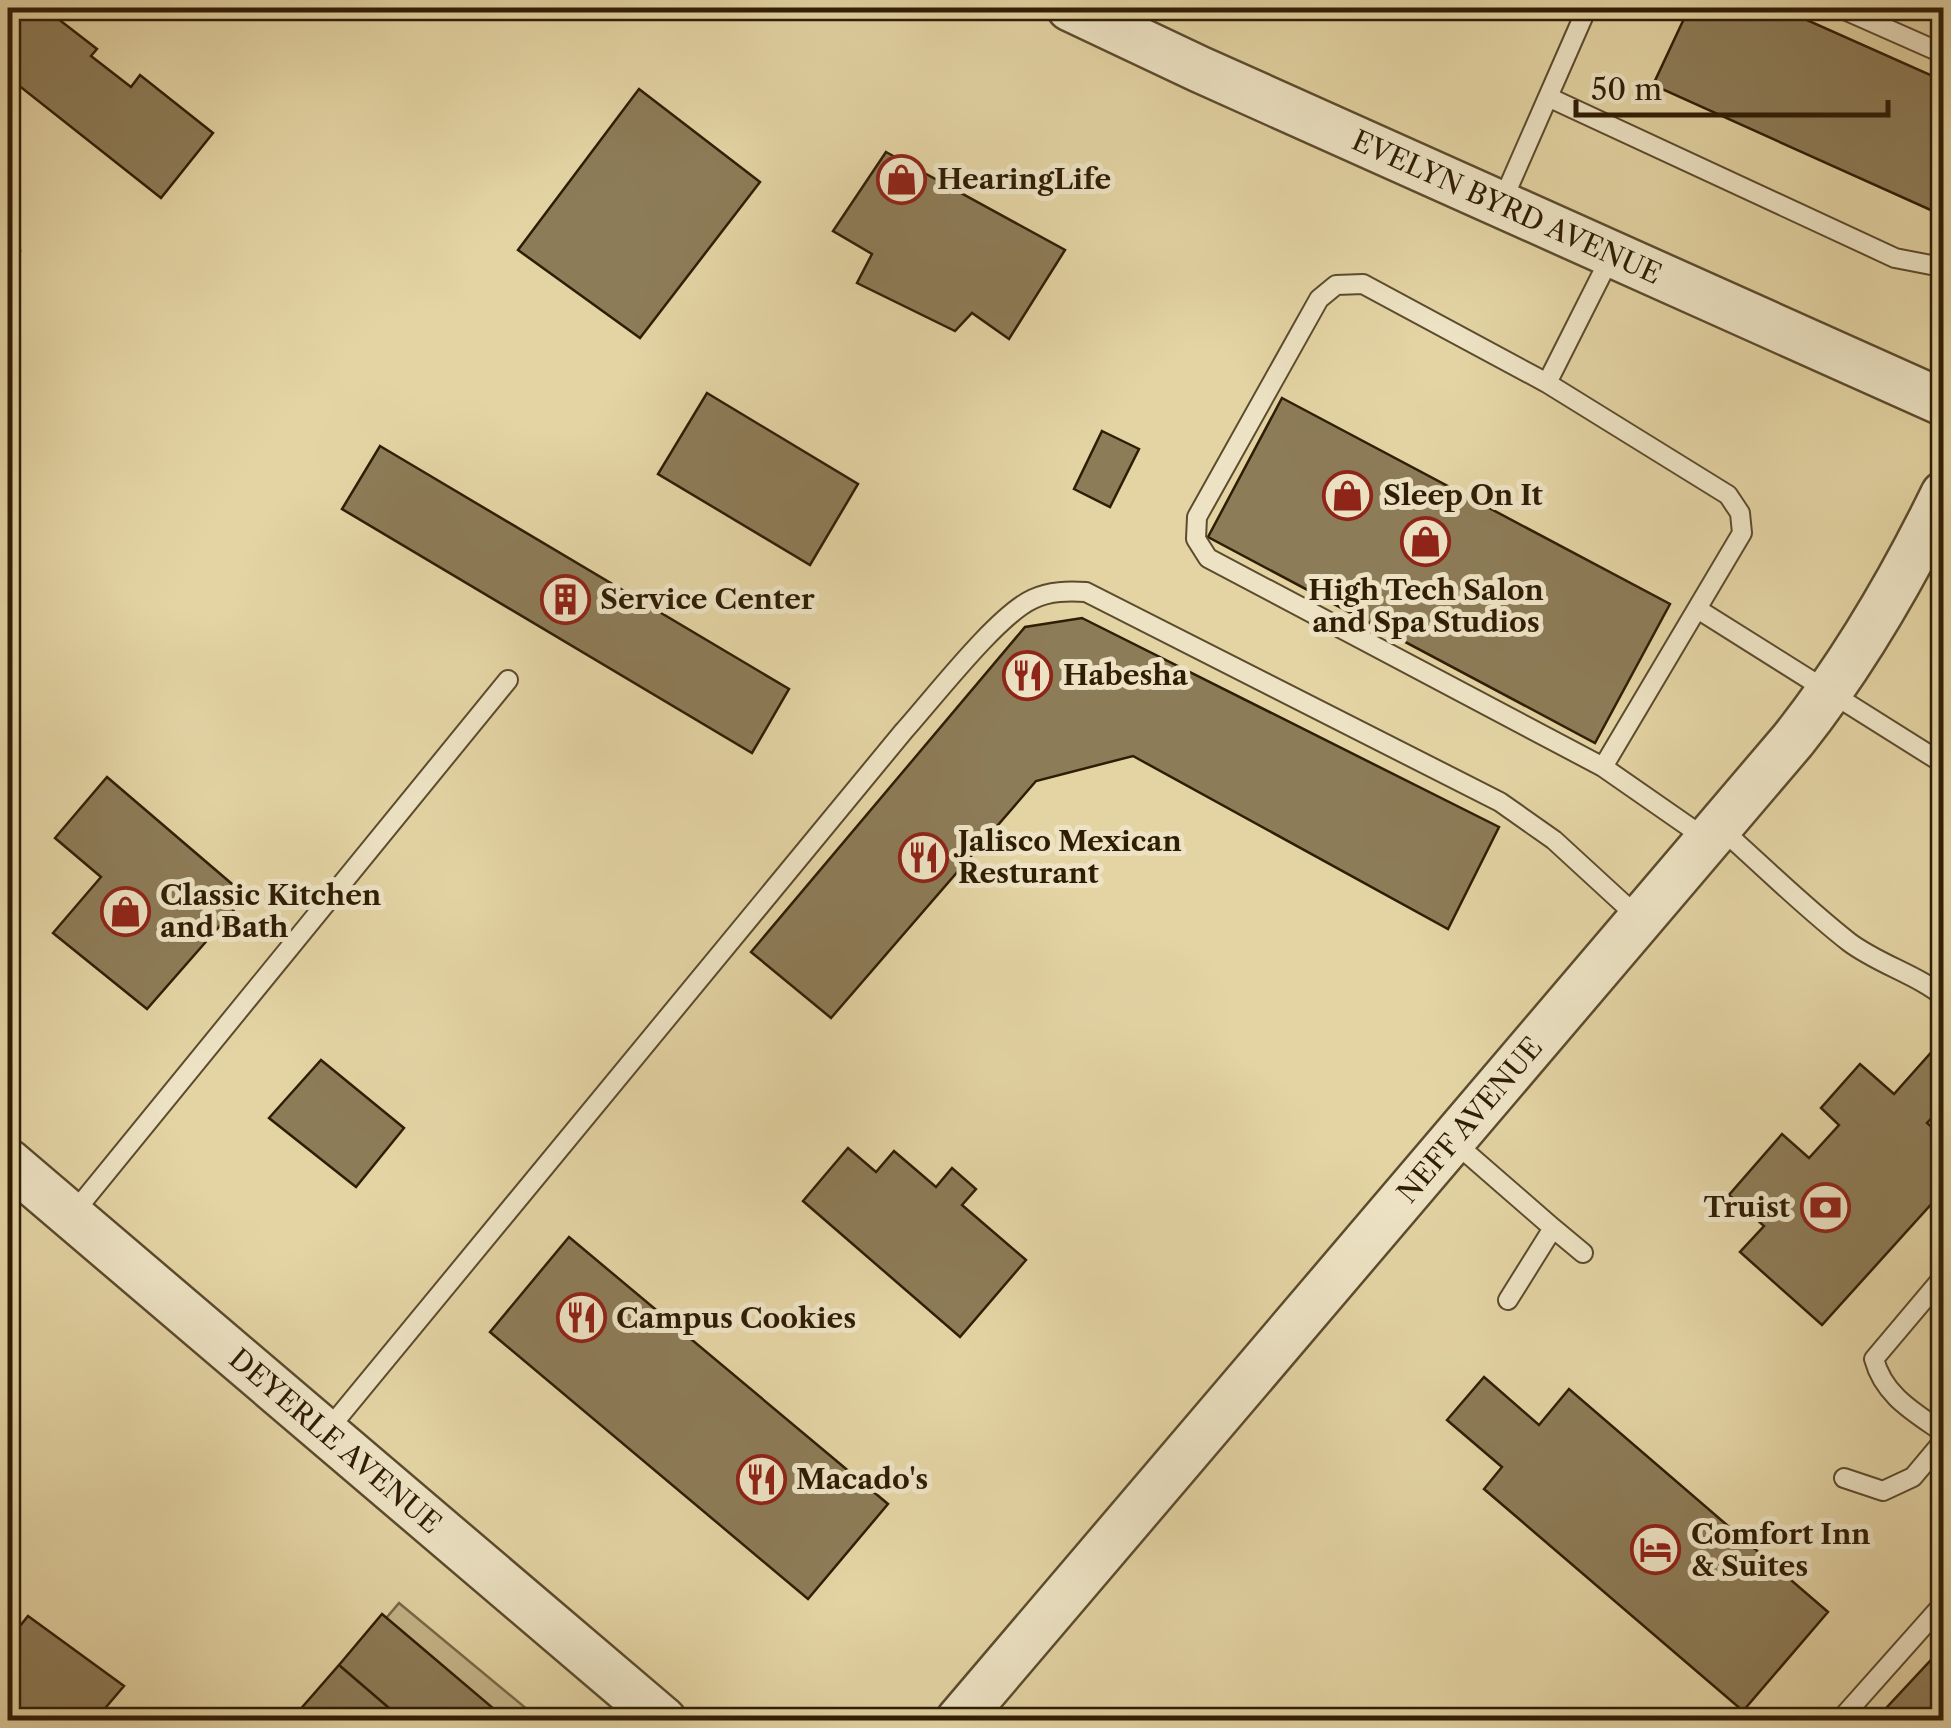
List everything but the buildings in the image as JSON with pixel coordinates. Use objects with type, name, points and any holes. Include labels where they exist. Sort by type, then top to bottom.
[{"type":"street","name":"EVELYN BYRD AVENUE","points":[[1070,8],[1944,402]]},
{"type":"street","name":"NEFF AVENUE","points":[[960,1720],[1832,690],[1904,575],[1944,494]]},
{"type":"street","name":"DEYERLE AVENUE","points":[[8,1162],[664,1720]]},
{"type":"lane","points":[[1501,204],[1587,8]]},
{"type":"lane","points":[[1840,8],[1944,54]]},
{"type":"lane","points":[[1548,98],[1895,258],[1932,264],[1944,258]]},
{"type":"lane","points":[[1547,383],[1612,254]]},
{"type":"lane","points":[[1603,767],[1742,534],[1740,513],[1728,496],[1547,383],[1363,284],[1336,284],[1319,299],[1197,517],[1196,539],[1208,558],[1603,767],[1713,834],[1848,942],[1944,997]]},
{"type":"lane","points":[[325,1433],[903,732],[1001,623],[1034,598],[1067,591],[1086,592],[1441,770],[1500,802],[1554,840],[1640,919]]},
{"type":"lane","points":[[1699,610],[1832,690],[1944,764]]},
{"type":"lane","points":[[70,1216],[508,680]]},
{"type":"lane","points":[[1453,1140],[1582,1253]]},
{"type":"lane","points":[[1508,1300],[1554,1228]]},
{"type":"lane","points":[[1844,1478],[1883,1492],[1912,1477],[1944,1437],[1892,1395],[1879,1376],[1874,1359],[1944,1276]]},
{"type":"lane","points":[[1840,1720],[1944,1603]]},
{"type":"shaded area","points":[[399,1603],[540,1720],[300,1720]]},
{"type":"place","name":"HearingLife","points":[[902,179]]},
{"type":"place","name":"Sleep On It","points":[[1348,495]]},
{"type":"place","name":"High Tech Salon and Spa Studios","points":[[1426,542]]},
{"type":"place","name":"Service Center","points":[[565,599]]},
{"type":"place","name":"Habesha","points":[[1028,675]]},
{"type":"place","name":"Jalisco Mexican Resturant","points":[[923,857]]},
{"type":"place","name":"Classic Kitchen and Bath","points":[[125,911]]},
{"type":"place","name":"Truist","points":[[1825,1207]]},
{"type":"place","name":"Campus Cookies","points":[[581,1318]]},
{"type":"place","name":"Macado's","points":[[761,1479]]},
{"type":"place","name":"Comfort Inn & Suites","points":[[1656,1550]]}]
